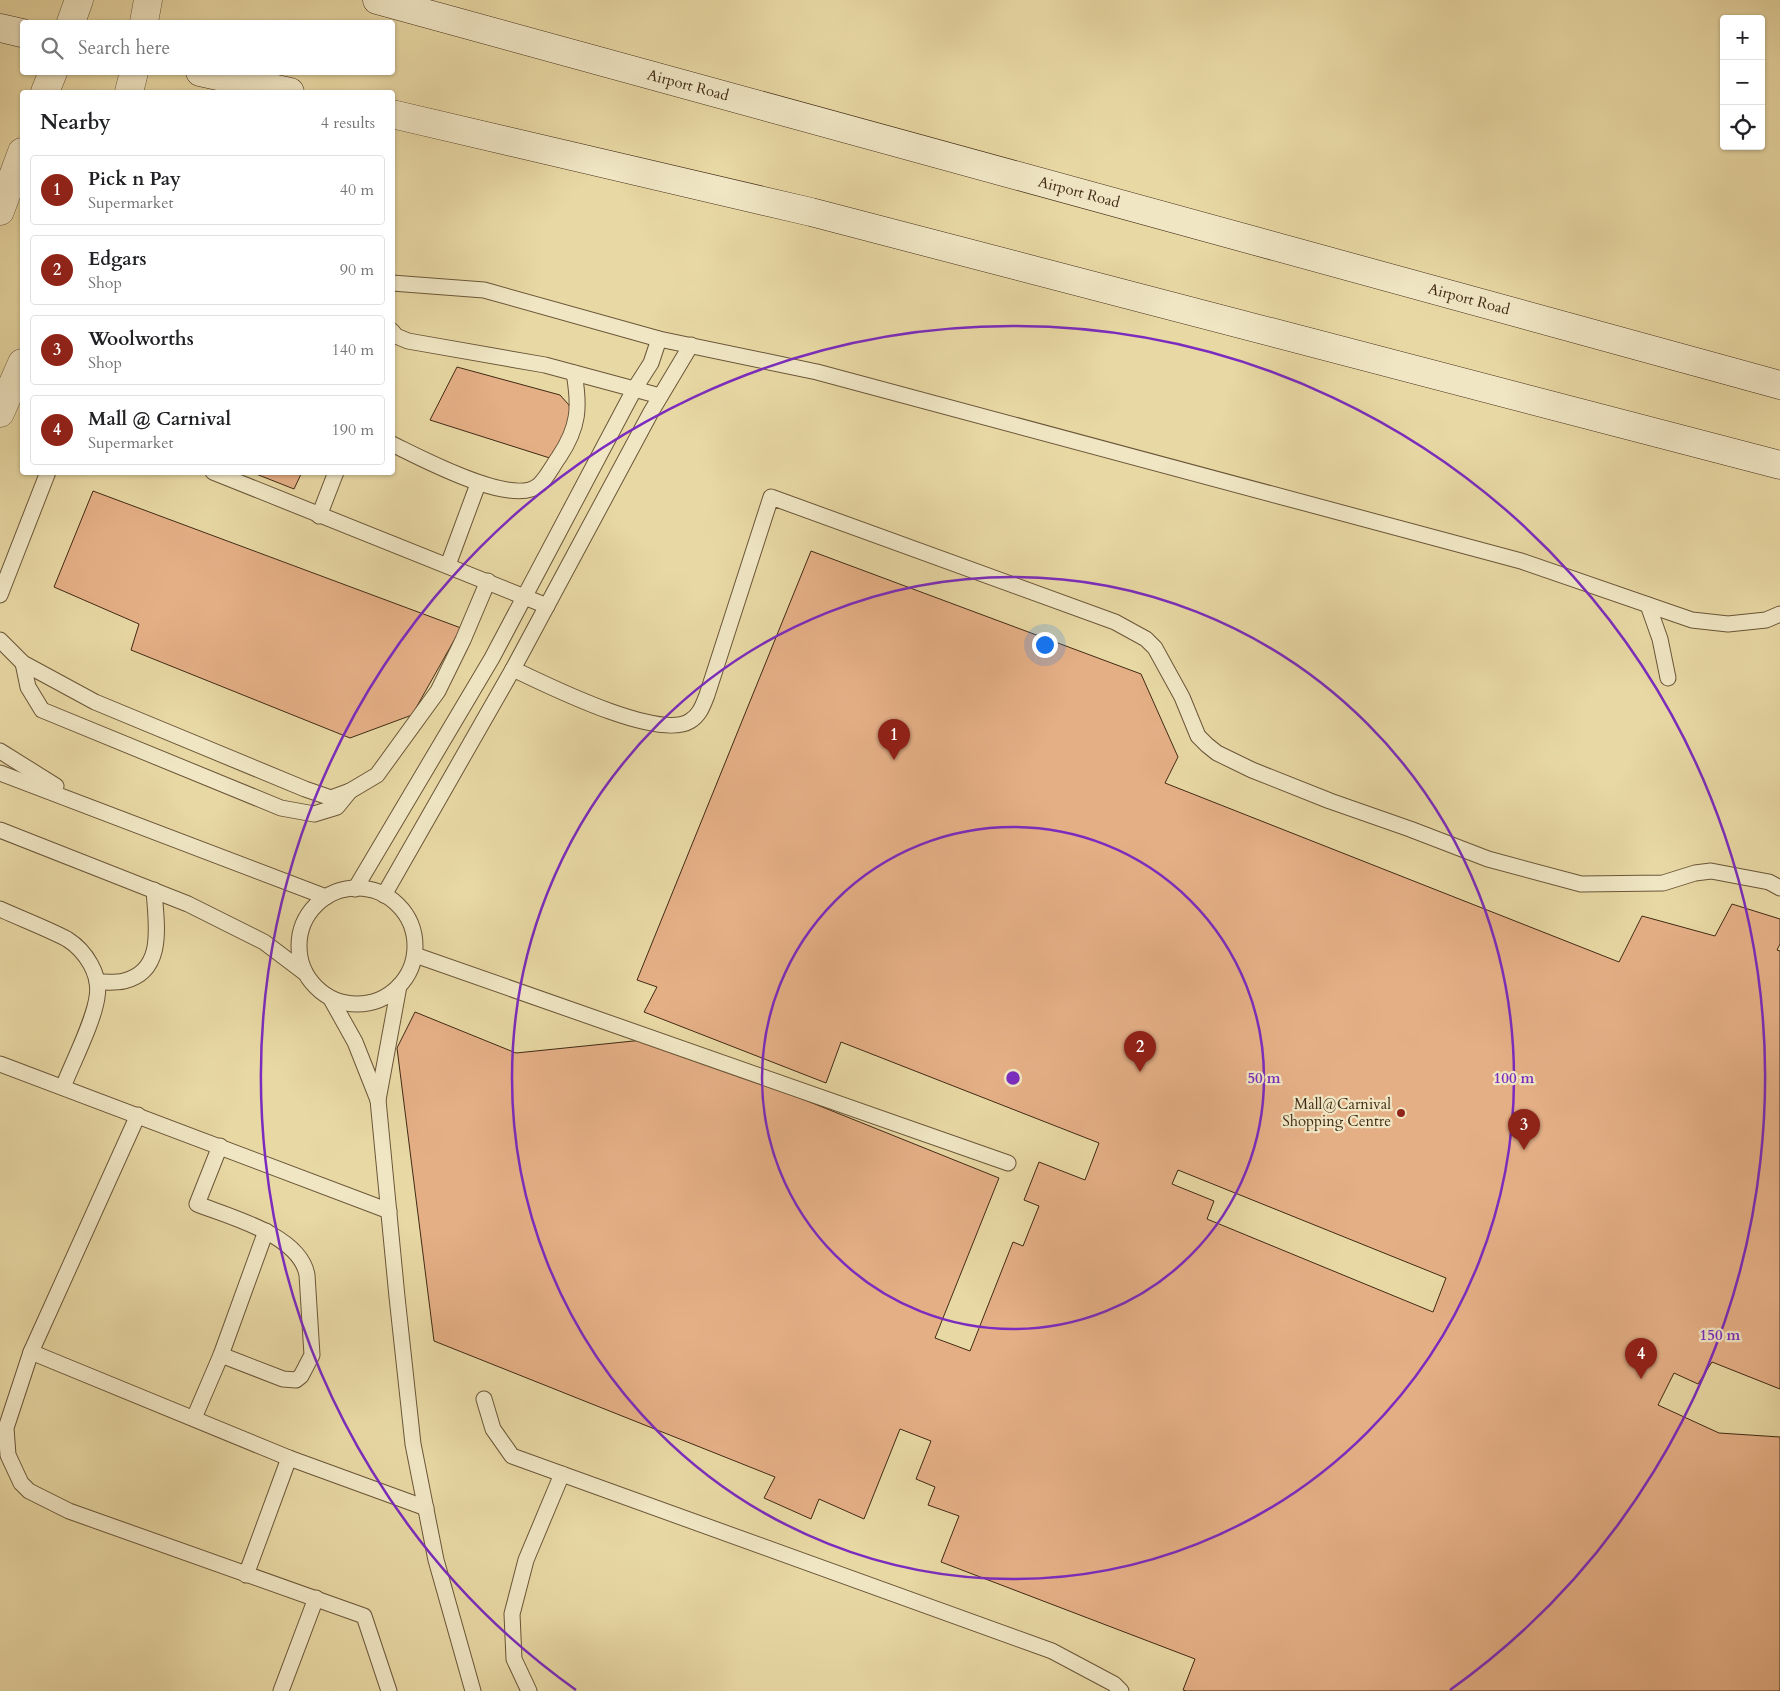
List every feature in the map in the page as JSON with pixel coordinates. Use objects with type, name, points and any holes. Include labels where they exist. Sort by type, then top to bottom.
[{"type":"main road","points":[[72,20],[78,0]]},
{"type":"main road","points":[[144,20],[148,0]]},
{"type":"main road","name":"Airport Road","points":[[377,0],[1780,384]]},
{"type":"main road","points":[[0,28],[20,33]]},
{"type":"main road","points":[[46,90],[52,75]]},
{"type":"main road","points":[[130,90],[133,75]]},
{"type":"main road","points":[[214,75],[281,90]]},
{"type":"main road","points":[[396,116],[811,212],[1780,464]]},
{"type":"main road","points":[[0,211],[20,157]]},
{"type":"main road","points":[[0,413],[20,367]]},
{"type":"lane","points":[[395,282],[484,290],[659,339],[817,372],[1521,560],[1692,620],[1728,624],[1766,620],[1780,614]]},
{"type":"lane","points":[[395,335],[408,341],[527,362],[635,388],[660,396]]},
{"type":"lane","points":[[355,889],[492,658],[523,596],[635,388],[651,364],[659,339]]},
{"type":"lane","points":[[384,895],[513,669],[660,396],[691,345]]},
{"type":"lane","points":[[395,445],[478,484],[493,488],[520,490],[539,486],[564,450],[579,411],[574,373]]},
{"type":"lane","points":[[0,595],[47,475]]},
{"type":"lane","points":[[220,475],[319,516],[488,580],[547,606]]},
{"type":"lane","points":[[319,516],[335,475]]},
{"type":"lane","points":[[448,565],[478,484]]},
{"type":"lane","points":[[513,669],[599,706],[642,722],[666,726],[690,721],[700,712],[771,497],[1115,622],[1146,639],[1155,648],[1182,697],[1198,736],[1207,745],[1217,753],[1252,770],[1330,802],[1410,829],[1488,859],[1581,884],[1663,882],[1696,872],[1712,871],[1768,882],[1780,888]]},
{"type":"lane","points":[[0,640],[23,663],[95,702],[331,798],[350,791],[377,775],[438,691],[463,640],[488,580]]},
{"type":"lane","points":[[1648,605],[1660,639],[1668,678]]},
{"type":"lane","points":[[23,663],[28,686],[42,710],[281,808],[314,814],[337,807],[350,791]]},
{"type":"lane","points":[[0,751],[89,806]]},
{"type":"lane","points":[[0,773],[326,897]]},
{"type":"lane","points":[[0,830],[188,904],[264,942],[305,973]]},
{"type":"lane","points":[[355,889],[370,890],[384,895],[398,906],[408,920],[414,937],[414,955],[410,971],[400,986],[384,997],[368,1004],[349,1004],[331,998],[316,988],[305,973],[299,957],[299,940],[303,922],[313,908],[326,897],[340,891],[355,889]]},
{"type":"lane","points":[[97,982],[123,981],[141,975],[150,964],[155,950],[157,931],[154,890]]},
{"type":"lane","points":[[0,909],[76,946],[89,961],[97,982],[96,1005],[63,1087]]},
{"type":"lane","points":[[414,955],[1008,1163]]},
{"type":"lane","points":[[378,1100],[400,986]]},
{"type":"lane","points":[[331,998],[355,1042],[378,1100],[413,1444],[436,1560],[473,1691]]},
{"type":"lane","points":[[0,1064],[389,1211]]},
{"type":"lane","points":[[138,1115],[31,1352],[10,1413],[6,1439],[12,1464],[21,1483],[29,1491],[69,1511],[364,1616],[389,1691]]},
{"type":"lane","points":[[220,1146],[197,1204],[266,1231],[298,1254],[305,1267],[312,1355],[301,1376],[296,1380],[283,1379],[221,1355]]},
{"type":"lane","points":[[194,1418],[221,1355],[266,1231]]},
{"type":"lane","points":[[31,1352],[289,1458],[426,1508]]},
{"type":"lane","points":[[484,1399],[493,1429],[512,1456],[1052,1651],[1114,1684],[1121,1691]]},
{"type":"lane","points":[[246,1575],[289,1458]]},
{"type":"lane","points":[[529,1691],[514,1659],[512,1614],[526,1560],[562,1474]]},
{"type":"lane","points":[[281,1691],[316,1598]]},
{"type":"building","points":[[457,367],[560,395],[569,405],[573,426],[556,460],[430,420]]},
{"type":"building","points":[[259,475],[301,475],[294,489]]},
{"type":"building","points":[[93,491],[461,628],[412,715],[350,738],[131,650],[139,624],[54,587]]},
{"type":"building","name":"Mall@Carnival Shopping Centre","points":[[811,551],[1141,674],[1178,757],[1165,783],[1619,962],[1642,916],[1715,936],[1732,904],[1780,919],[1780,944],[1777,950],[1780,951],[1780,1389],[1712,1362],[1698,1384],[1674,1373],[1658,1405],[1719,1433],[1780,1437],[1780,1691],[1186,1691],[1183,1690],[1195,1659],[941,1562],[959,1516],[928,1505],[935,1487],[916,1479],[931,1441],[900,1429],[864,1519],[819,1499],[811,1519],[764,1498],[775,1477],[434,1341],[397,1048],[415,1012],[516,1053],[653,1039],[999,1178],[935,1338],[970,1351],[1013,1242],[1023,1246],[1039,1206],[1024,1200],[1039,1162],[1085,1180],[1099,1143],[841,1042],[826,1083],[644,1012],[657,987],[637,980]],"holes":[[[1178,1170],[1446,1278],[1433,1312],[1207,1219],[1214,1201],[1172,1184]]]},
{"type":"place","name":"Pick n Pay","points":[[894,760]]},
{"type":"place","name":"Edgars","points":[[1140,1072]]},
{"type":"place","name":"Mall@Carnival Shopping Centre","points":[[1401,1113]]},
{"type":"place","name":"Woolworths","points":[[1524,1150]]},
{"type":"place","name":"Mall @ Carnival","points":[[1641,1379]]}]
